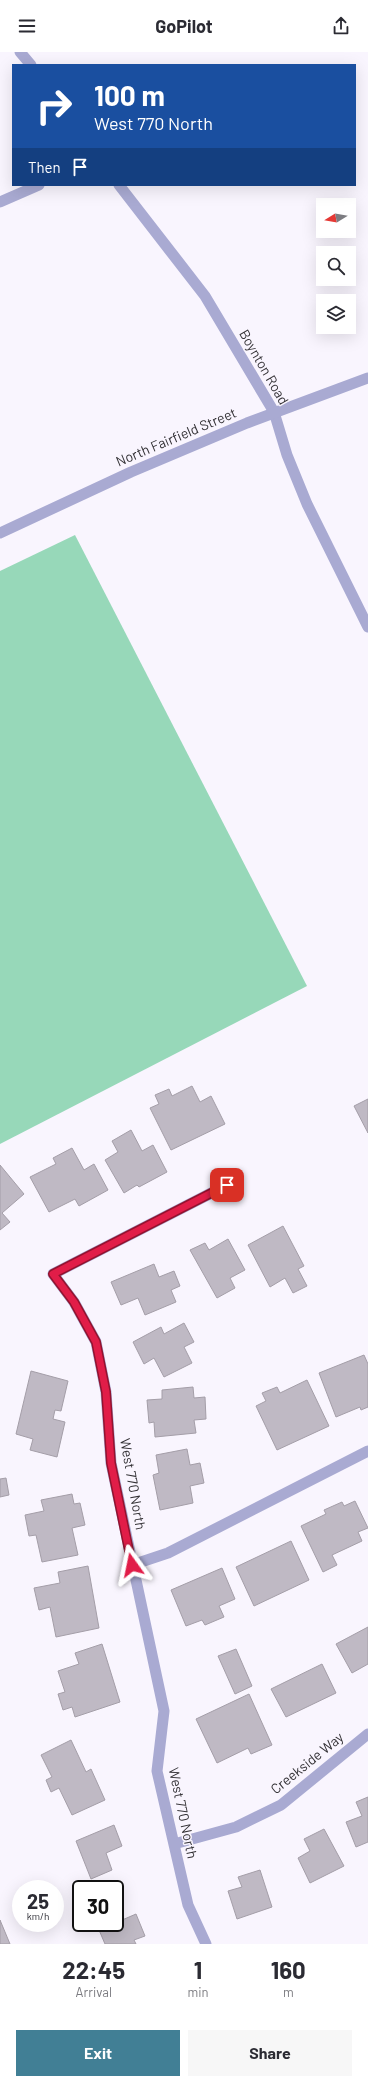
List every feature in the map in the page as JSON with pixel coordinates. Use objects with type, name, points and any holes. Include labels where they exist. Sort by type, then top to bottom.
[{"type":"street","points":[[20,52],[30,64]]},
{"type":"street","points":[[0,202],[37,186]]},
{"type":"street","name":"Boynton Road","points":[[120,186],[205,296],[274,412],[287,455],[307,504],[368,626]]},
{"type":"street","name":"North Fairfield Street","points":[[0,533],[131,472],[274,412],[368,378]]},
{"type":"street","name":"West 770 North","points":[[206,1944],[188,1905],[156,1771],[164,1711],[111,1463],[106,1392],[96,1342],[74,1302],[53,1274],[227,1185]]},
{"type":"street","points":[[132,1565],[168,1554],[368,1451]]},
{"type":"street","name":"Creekside Way","points":[[174,1844],[236,1826],[281,1805],[368,1734]]},
{"type":"green space","points":[[75,535],[307,986],[0,1144],[0,571]]},
{"type":"building","points":[[192,1086],[200,1102],[211,1096],[225,1124],[171,1150],[150,1108],[159,1104],[155,1095],[169,1089],[172,1096]]},
{"type":"building","points":[[368,1099],[368,1133],[354,1106]]},
{"type":"building","points":[[131,1130],[142,1151],[153,1145],[167,1172],[139,1187],[137,1185],[124,1193],[105,1160],[118,1152],[112,1141]]},
{"type":"building","points":[[72,1148],[84,1170],[94,1164],[108,1190],[79,1206],[75,1199],[49,1212],[30,1177],[56,1164],[53,1158]]},
{"type":"building","points":[[0,1165],[24,1194],[2,1213],[10,1222],[0,1230]]},
{"type":"building","points":[[283,1226],[304,1266],[298,1269],[307,1286],[293,1293],[285,1278],[270,1287],[248,1245]]},
{"type":"building","points":[[228,1239],[245,1270],[230,1278],[235,1288],[217,1298],[190,1250],[205,1243],[209,1250]]},
{"type":"building","points":[[154,1264],[159,1277],[174,1271],[180,1286],[171,1290],[176,1302],[145,1315],[138,1298],[121,1305],[111,1282]]},
{"type":"building","points":[[184,1323],[194,1342],[184,1347],[192,1363],[164,1377],[154,1358],[144,1364],[133,1342],[161,1327],[164,1334]]},
{"type":"building","points":[[364,1355],[368,1364],[368,1407],[361,1410],[360,1407],[336,1417],[319,1373]]},
{"type":"building","points":[[31,1371],[68,1381],[61,1411],[55,1410],[53,1419],[65,1422],[57,1457],[30,1450],[33,1439],[16,1434]]},
{"type":"building","points":[[307,1380],[329,1426],[277,1450],[256,1406],[266,1401],[262,1393],[277,1387],[280,1393]]},
{"type":"building","points":[[193,1387],[194,1398],[205,1397],[206,1419],[194,1420],[196,1433],[155,1437],[154,1422],[149,1423],[147,1400],[162,1399],[162,1390]]},
{"type":"building","points":[[187,1449],[190,1465],[200,1463],[204,1483],[190,1486],[193,1503],[160,1510],[153,1475],[159,1473],[156,1455]]},
{"type":"building","points":[[6,1478],[9,1495],[0,1497],[0,1479]]},
{"type":"building","points":[[72,1494],[74,1504],[80,1503],[85,1525],[72,1528],[78,1555],[42,1562],[36,1535],[29,1536],[25,1515],[44,1511],[41,1500]]},
{"type":"building","points":[[355,1501],[368,1528],[358,1532],[362,1541],[332,1555],[337,1565],[323,1572],[301,1526],[326,1514],[324,1510],[342,1502],[344,1506]]},
{"type":"building","points":[[291,1541],[309,1580],[254,1606],[236,1567]]},
{"type":"building","points":[[88,1566],[99,1628],[56,1637],[50,1607],[39,1610],[34,1588],[60,1583],[58,1572]]},
{"type":"building","points":[[222,1568],[235,1599],[219,1606],[224,1617],[205,1625],[202,1620],[186,1626],[171,1590]]},
{"type":"building","points":[[368,1627],[368,1664],[352,1673],[336,1644]]},
{"type":"building","points":[[102,1644],[120,1702],[75,1717],[72,1707],[63,1710],[58,1694],[65,1692],[58,1671],[79,1664],[75,1653]]},
{"type":"building","points":[[236,1649],[252,1686],[235,1694],[218,1656]]},
{"type":"building","points":[[322,1664],[336,1693],[286,1717],[271,1689]]},
{"type":"building","points":[[249,1694],[272,1745],[251,1754],[248,1748],[217,1763],[196,1719]]},
{"type":"building","points":[[71,1740],[86,1772],[91,1769],[105,1800],[72,1815],[59,1788],[51,1792],[46,1780],[52,1777],[41,1755]]},
{"type":"building","points":[[368,1797],[368,1842],[356,1847],[346,1822],[362,1816],[356,1802]]},
{"type":"building","points":[[114,1825],[122,1846],[106,1853],[112,1870],[91,1879],[76,1841]]},
{"type":"building","points":[[324,1829],[344,1866],[310,1883],[298,1858],[310,1851],[304,1839]]},
{"type":"building","points":[[260,1870],[272,1907],[237,1919],[228,1891],[242,1887],[238,1877]]},
{"type":"building","points":[[136,1914],[145,1936],[134,1940],[136,1944],[105,1944],[100,1932],[124,1932],[124,1919]]},
{"type":"building","points":[[0,1920],[10,1944],[0,1944]]},
{"type":"route","points":[[132,1565],[111,1463],[106,1392],[96,1342],[74,1302],[53,1274],[227,1185]]}]
